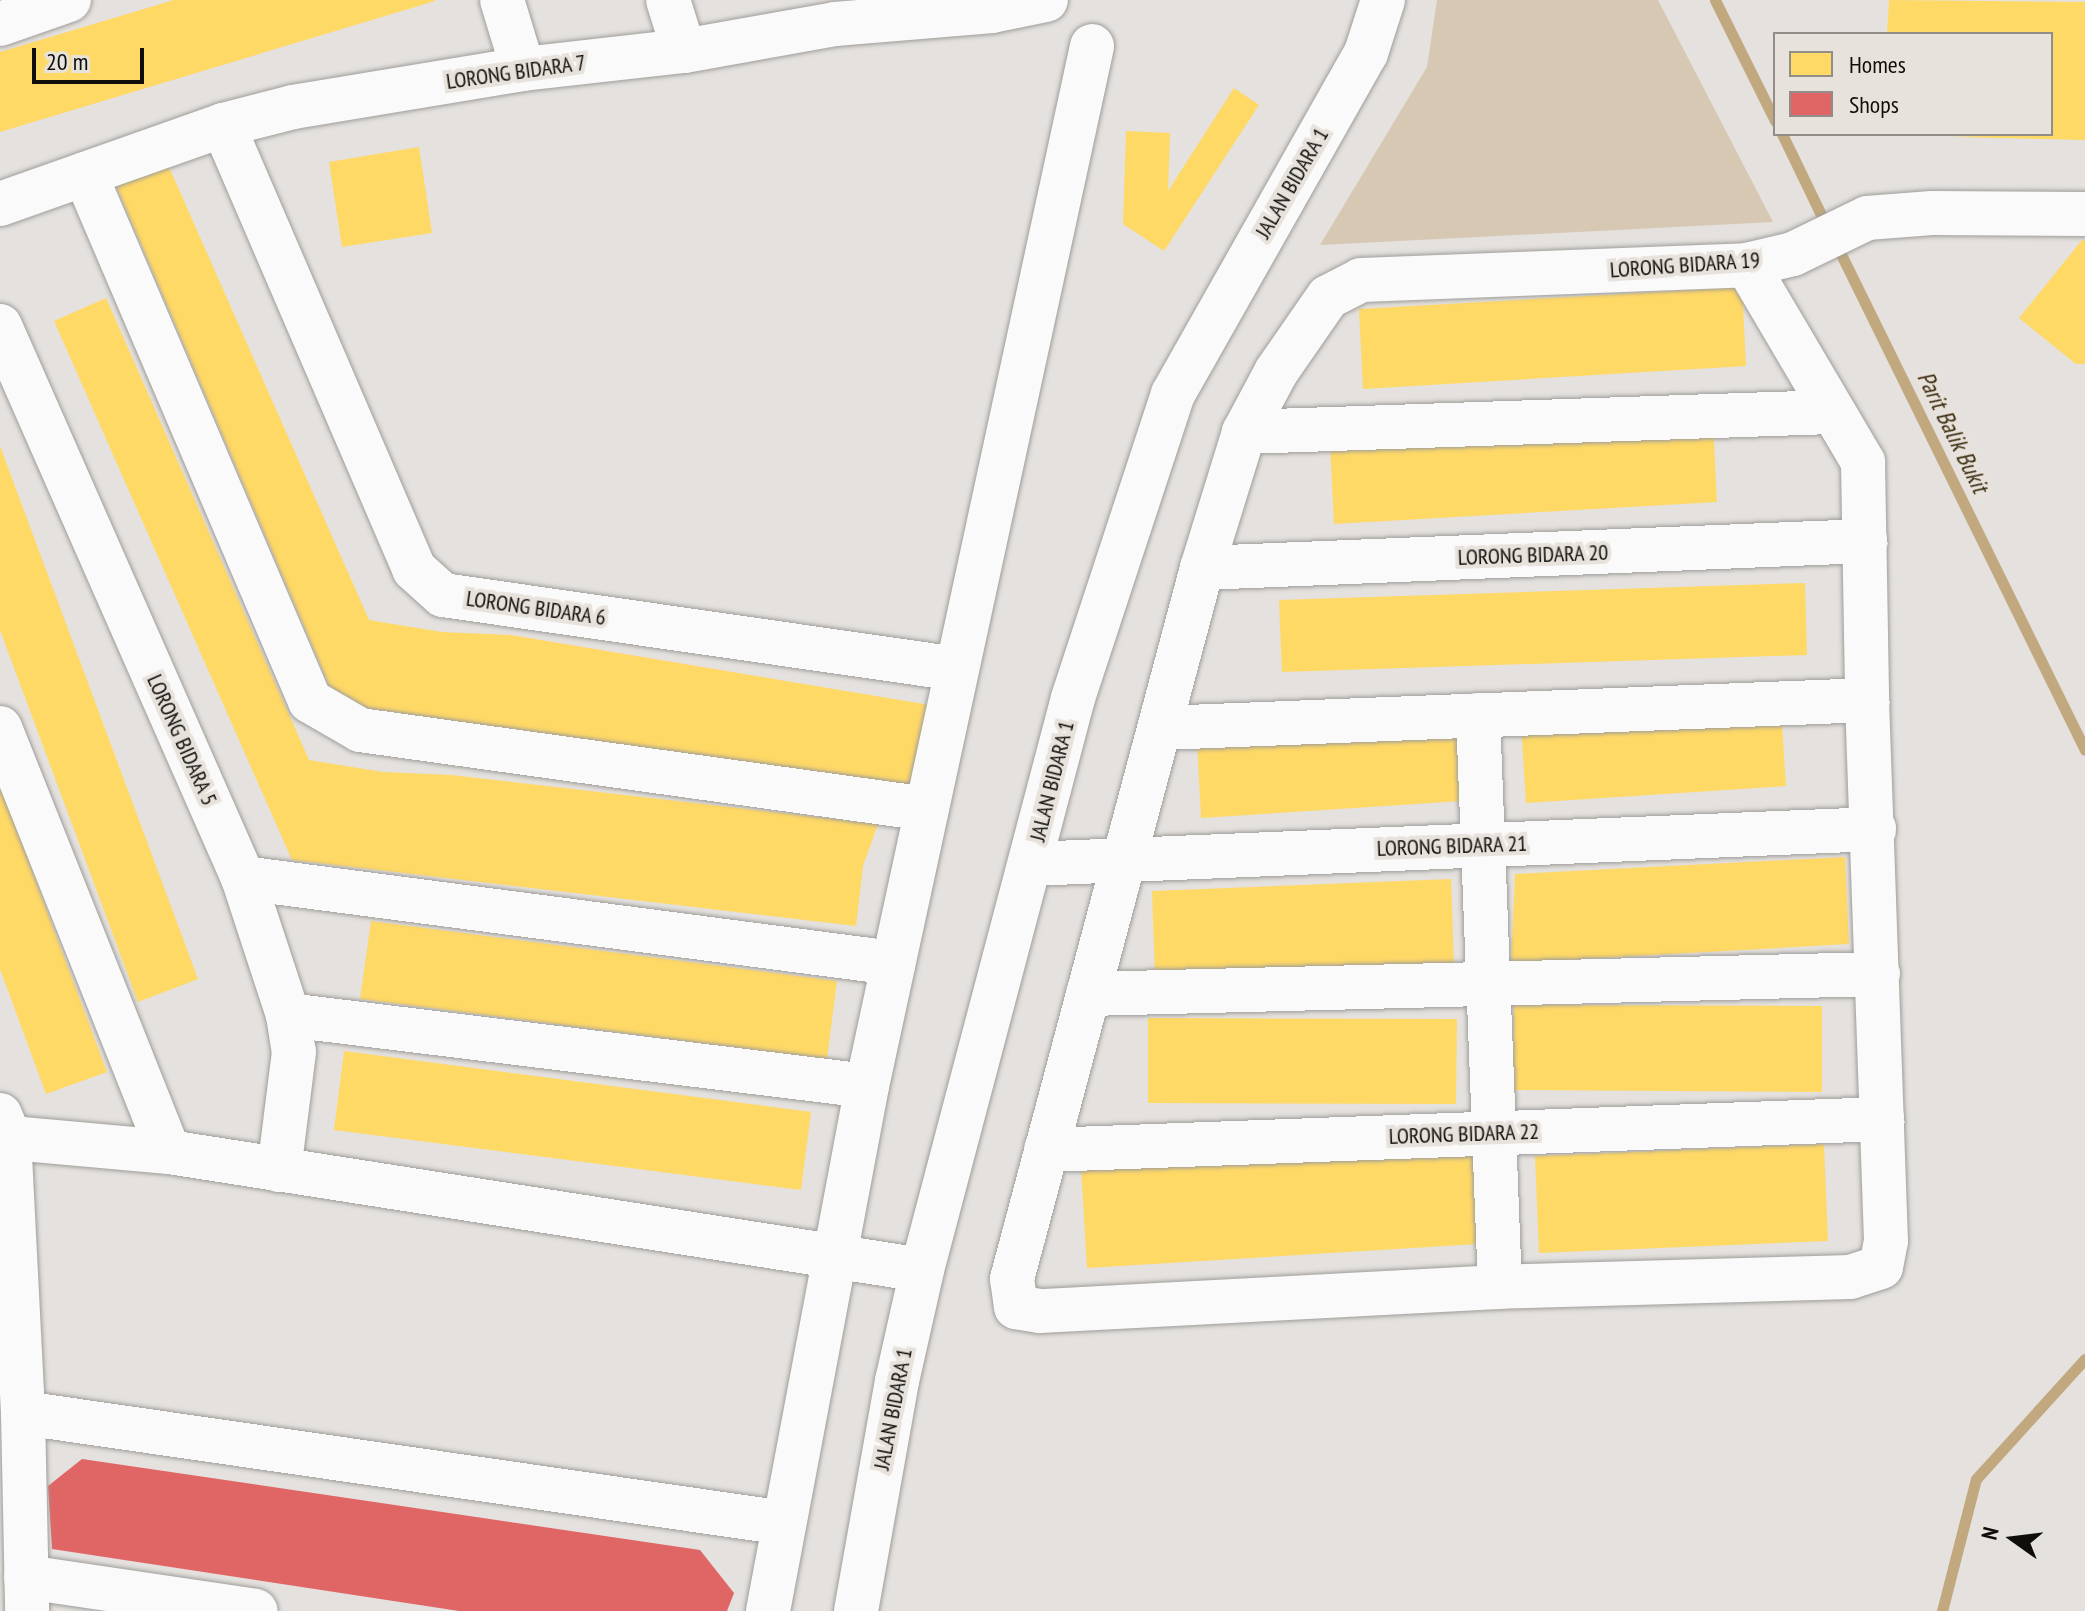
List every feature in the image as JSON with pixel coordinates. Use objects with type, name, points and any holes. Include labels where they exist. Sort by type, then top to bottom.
[{"type":"street","points":[[0,24],[69,0]]},
{"type":"street","points":[[502,0],[523,69]]},
{"type":"street","points":[[668,0],[684,51]]},
{"type":"street","name":"LORONG BIDARA 7","points":[[0,204],[223,125],[293,107],[523,69],[684,51],[831,12],[1046,0]]},
{"type":"street","name":"JALAN BIDARA 1","points":[[856,1611],[897,1381],[922,1270],[1073,698],[1173,394],[1366,53],[1383,0]]},
{"type":"street","points":[[768,1611],[832,1256],[867,1086],[1092,46]]},
{"type":"street","name":"LORONG BIDARA 6","points":[[223,125],[414,569],[443,595],[957,669]]},
{"type":"street","points":[[85,174],[310,701],[360,730],[927,809]]},
{"type":"street","name":"LORONG BIDARA 19","points":[[1244,432],[1276,372],[1328,297],[1361,280],[1747,265],[1793,254],[1867,218],[1932,213],[2085,214]]},
{"type":"street","points":[[1747,265],[1863,462],[1867,700],[1874,829],[1886,1241],[1881,1267],[1851,1277],[1500,1287],[1040,1311],[1016,1307],[1012,1279],[1162,728],[1202,568],[1244,432],[1832,412]]},
{"type":"street","name":"LORONG BIDARA 5","points":[[0,326],[243,878],[288,1015],[294,1052],[279,1170]]},
{"type":"street","name":"LORONG BIDARA 20","points":[[1202,568],[1865,541]]},
{"type":"street","points":[[1162,728],[1867,700]]},
{"type":"street","points":[[1478,715],[1500,1287]]},
{"type":"street","points":[[0,728],[169,1152]]},
{"type":"street","name":"LORONG BIDARA 21","points":[[1030,864],[1874,829]]},
{"type":"street","points":[[243,878],[893,963]]},
{"type":"street","points":[[1088,994],[1878,974]]},
{"type":"street","points":[[288,1015],[867,1086]]},
{"type":"street","name":"LORONG BIDARA 22","points":[[1046,1150],[1882,1119]]},
{"type":"street","points":[[255,1611],[26,1594],[23,1413],[3,1129],[169,1152],[922,1270]]},
{"type":"street","points":[[23,1413],[784,1523]]},
{"type":"shaded area","points":[[1437,0],[1658,0],[1773,222],[1320,245],[1427,67]]},
{"type":"building: Homes","points":[[174,0],[435,1],[0,132],[0,52]]},
{"type":"building: Homes","points":[[1889,0],[2085,2],[2085,140],[1951,137],[2053,136],[2053,32],[1887,32]]},
{"type":"building: Homes","points":[[1234,88],[1259,105],[1164,251],[1123,224],[1126,131],[1170,133],[1168,191]]},
{"type":"building: Homes","points":[[419,147],[432,233],[342,247],[329,162]]},
{"type":"building: Homes","points":[[165,158],[369,620],[442,632],[511,635],[930,705],[915,787],[337,704],[114,181]]},
{"type":"building: Homes","points":[[2085,240],[2085,364],[2076,364],[2019,318]]},
{"type":"building: Homes","points":[[1742,287],[1746,366],[1363,389],[1359,309]]},
{"type":"building: Homes","points":[[106,298],[309,760],[383,772],[451,775],[878,824],[863,866],[856,926],[292,860],[54,321]]},
{"type":"building: Homes","points":[[1713,422],[1717,502],[1334,524],[1330,444]]},
{"type":"building: Homes","points":[[0,446],[198,979],[138,1002],[0,630]]},
{"type":"building: Homes","points":[[1805,583],[1807,655],[1282,672],[1279,600]]},
{"type":"building: Homes","points":[[1781,708],[1786,786],[1526,803],[1521,725]]},
{"type":"building: Homes","points":[[1457,723],[1462,801],[1201,818],[1197,741]]},
{"type":"building: Homes","points":[[0,785],[107,1072],[46,1094],[0,969]]},
{"type":"building: Homes","points":[[1845,857],[1849,944],[1511,963],[1515,874]]},
{"type":"building: Homes","points":[[1451,879],[1454,966],[1155,978],[1152,891]]},
{"type":"building: Homes","points":[[371,921],[837,981],[827,1059],[360,999]]},
{"type":"building: Homes","points":[[1514,1005],[1822,1006],[1822,1092],[1513,1090]]},
{"type":"building: Homes","points":[[1148,1018],[1457,1019],[1456,1104],[1148,1103]]},
{"type":"building: Homes","points":[[344,1051],[811,1112],[801,1190],[334,1130]]},
{"type":"building: Homes","points":[[1824,1144],[1828,1241],[1539,1253],[1535,1156]]},
{"type":"building: Homes","points":[[1473,1145],[1478,1244],[1087,1268],[1081,1168]]},
{"type":"building: Shops","points":[[82,1459],[700,1550],[734,1593],[727,1611],[459,1611],[52,1549],[48,1486]]},
{"type":"waterway","name":"Parit Balik Bukit","points":[[1715,0],[1773,117]]},
{"type":"waterway","name":"Parit Balik Bukit","points":[[1783,136],[1827,227]]},
{"type":"waterway","name":"Parit Balik Bukit","points":[[1835,242],[2085,750]]},
{"type":"waterway","name":"Parit Balik Bukit","points":[[1942,1611],[1976,1479],[2085,1359]]}]
